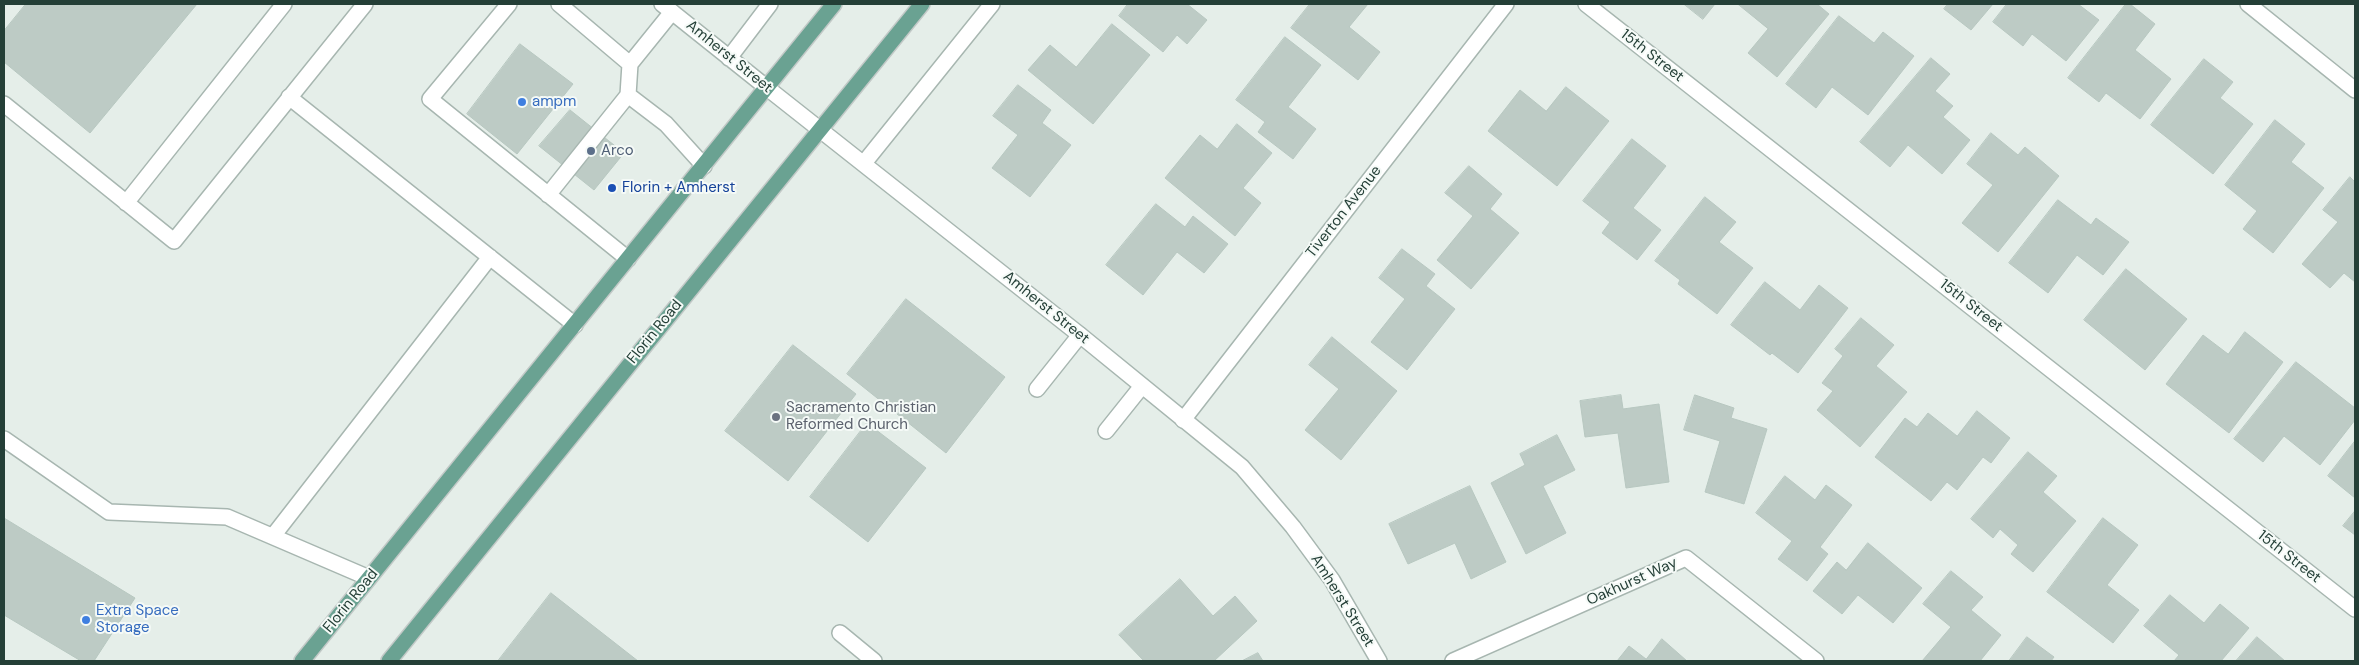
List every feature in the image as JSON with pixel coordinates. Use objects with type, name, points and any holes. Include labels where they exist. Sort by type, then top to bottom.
[{"type":"main road","name":"Florin Road","points":[[302,661],[834,4]]},
{"type":"main road","name":"Florin Road","points":[[389,661],[922,4]]},
{"type":"street","points":[[126,203],[284,4]]},
{"type":"street","points":[[4,104],[174,241],[364,4]]},
{"type":"street","points":[[509,4],[430,99],[628,259]]},
{"type":"street","points":[[559,4],[630,64]]},
{"type":"street","points":[[728,58],[770,4]]},
{"type":"street","points":[[864,163],[992,4]]},
{"type":"street","name":"Tiverton Avenue","points":[[1182,420],[1506,4]]},
{"type":"street","name":"15th Street","points":[[1586,4],[2355,609]]},
{"type":"street","points":[[2248,4],[2355,90]]},
{"type":"street","points":[[548,195],[628,95],[630,64],[667,8]]},
{"type":"street","name":"Amherst Street","points":[[667,8],[1080,335],[1242,467],[1293,527],[1332,580],[1378,661]]},
{"type":"street","points":[[628,95],[666,124],[704,166]]},
{"type":"street","points":[[289,97],[575,325]]},
{"type":"street","points":[[273,536],[490,257]]},
{"type":"street","points":[[1037,389],[1080,335]]},
{"type":"street","points":[[1106,431],[1142,386]]},
{"type":"street","points":[[4,439],[109,512],[227,516],[369,578]]},
{"type":"street","name":"Oakhurst Way","points":[[1453,661],[1686,558],[1816,661]]},
{"type":"street","points":[[840,633],[874,661]]},
{"type":"building","points":[[26,4],[197,4],[90,133],[4,62],[4,31]]},
{"type":"building","points":[[1128,4],[1187,4],[1207,20],[1187,44],[1177,35],[1163,52],[1119,16]]},
{"type":"building","points":[[1310,4],[1368,4],[1349,27],[1380,52],[1358,80],[1291,28]]},
{"type":"building","points":[[1684,4],[1715,4],[1703,19]]},
{"type":"building","points":[[1738,4],[1817,4],[1829,14],[1777,77],[1748,53],[1768,29]]},
{"type":"building","points":[[1948,4],[1993,4],[1971,30],[1944,9]]},
{"type":"building","points":[[2007,4],[2078,4],[2099,20],[2066,61],[2032,34],[2023,46],[1993,22]]},
{"type":"building","points":[[2126,4],[2130,4],[2155,24],[2135,50],[2171,79],[2140,119],[2106,93],[2099,102],[2068,78]]},
{"type":"building","points":[[1839,16],[1874,43],[1883,32],[1914,56],[1868,115],[1832,87],[1816,108],[1786,84]]},
{"type":"building","points":[[1112,24],[1150,55],[1093,124],[1028,70],[1050,45],[1076,67]]},
{"type":"building","points":[[1285,37],[1321,65],[1288,107],[1316,129],[1293,159],[1258,132],[1265,122],[1236,100]]},
{"type":"building","points":[[520,44],[573,84],[517,154],[467,114]]},
{"type":"building","points":[[1931,58],[1950,74],[1935,91],[1953,106],[1943,117],[1970,140],[1942,174],[1908,145],[1890,167],[1860,142]]},
{"type":"building","points":[[2204,59],[2233,82],[2220,98],[2253,124],[2213,174],[2151,125]]},
{"type":"building","points":[[1018,85],[1051,110],[1042,123],[1071,145],[1030,197],[992,168],[1018,135],[993,116]]},
{"type":"building","points":[[1566,87],[1609,121],[1557,186],[1488,131],[1520,90],[1546,111]]},
{"type":"building","points":[[570,110],[624,153],[594,190],[539,146]]},
{"type":"building","points":[[2275,120],[2305,144],[2291,162],[2324,188],[2273,253],[2243,229],[2257,211],[2225,185]]},
{"type":"building","points":[[1237,124],[1272,153],[1243,188],[1261,203],[1235,236],[1165,178],[1200,135],[1217,149]]},
{"type":"building","points":[[1991,133],[2018,155],[2025,147],[2059,176],[1998,252],[1962,223],[1993,185],[1967,164]]},
{"type":"building","points":[[1632,139],[1666,166],[1633,208],[1661,230],[1637,260],[1602,233],[1610,222],[1583,201]]},
{"type":"building","points":[[1469,166],[1502,194],[1490,209],[1519,233],[1471,289],[1437,260],[1473,216],[1445,193]]},
{"type":"building","points":[[2350,177],[2355,182],[2355,282],[2344,273],[2330,288],[2302,264],[2338,222],[2323,210]]},
{"type":"building","points":[[1705,197],[1736,222],[1719,242],[1753,268],[1717,314],[1678,284],[1680,280],[1655,261]]},
{"type":"building","points":[[2058,200],[2091,225],[2096,218],[2129,242],[2103,275],[2077,255],[2048,293],[2009,263]]},
{"type":"building","points":[[1156,204],[1185,227],[1193,216],[1228,244],[1204,273],[1177,252],[1143,295],[1106,265]]},
{"type":"building","points":[[1402,249],[1435,274],[1426,286],[1455,309],[1407,370],[1371,342],[1405,299],[1379,278]]},
{"type":"building","points":[[2126,269],[2187,319],[2145,370],[2084,320]]},
{"type":"building","points":[[1765,282],[1800,310],[1819,285],[1848,308],[1798,373],[1772,353],[1770,355],[1731,325]]},
{"type":"building","points":[[906,299],[1005,377],[946,453],[847,374]]},
{"type":"building","points":[[1861,318],[1894,345],[1876,366],[1907,392],[1860,447],[1817,410],[1833,391],[1822,383],[1843,356],[1835,349]]},
{"type":"building","points":[[2245,332],[2283,362],[2229,433],[2166,384],[2203,335],[2228,354]]},
{"type":"building","points":[[1332,337],[1397,391],[1341,460],[1305,430],[1339,389],[1309,365]]},
{"type":"building","points":[[793,345],[856,394],[788,481],[725,431]]},
{"type":"building","points":[[2296,362],[2355,408],[2355,420],[2320,465],[2284,436],[2263,462],[2234,439]]},
{"type":"building","points":[[1621,395],[1623,409],[1659,404],[1669,482],[1626,488],[1618,433],[1585,437],[1580,401]]},
{"type":"building","points":[[1695,395],[1734,408],[1731,418],[1767,429],[1744,504],[1705,492],[1720,441],[1684,430]]},
{"type":"building","points":[[1977,411],[2010,438],[1991,463],[1983,457],[1957,490],[1947,482],[1931,501],[1875,457],[1905,418],[1917,427],[1928,413],[1957,436]]},
{"type":"building","points":[[867,423],[926,468],[868,542],[810,497]]},
{"type":"building","points":[[1557,435],[1575,470],[1543,486],[1566,533],[1526,554],[1491,483],[1525,465],[1520,454]]},
{"type":"building","points":[[2355,441],[2355,498],[2328,476]]},
{"type":"building","points":[[2028,452],[2057,476],[2043,492],[2076,521],[2033,572],[2011,554],[2018,545],[2000,529],[1993,538],[1971,519]]},
{"type":"building","points":[[1785,476],[1815,500],[1826,485],[1852,505],[1820,547],[1828,554],[1807,581],[1778,559],[1792,541],[1756,513]]},
{"type":"building","points":[[1470,486],[1506,562],[1471,579],[1455,543],[1408,564],[1389,524]]},
{"type":"building","points":[[2355,511],[2355,535],[2343,526]]},
{"type":"building","points":[[4,518],[135,598],[94,661],[81,661],[4,615]]},
{"type":"building","points":[[2103,518],[2138,545],[2107,585],[2139,610],[2113,643],[2047,592]]},
{"type":"building","points":[[1868,543],[1922,588],[1893,623],[1858,595],[1842,614],[1813,591],[1837,562],[1846,570]]},
{"type":"building","points":[[1951,571],[1983,597],[1971,610],[2001,635],[1980,661],[1922,661],[1951,627],[1923,604]]},
{"type":"building","points":[[1180,579],[1213,616],[1235,596],[1257,621],[1214,661],[1144,661],[1119,635]]},
{"type":"building","points":[[551,593],[638,661],[498,661]]},
{"type":"building","points":[[2170,595],[2204,623],[2220,604],[2249,628],[2221,661],[2174,661],[2179,655],[2144,626]]},
{"type":"building","points":[[2027,637],[2054,657],[2051,661],[2009,661]]},
{"type":"building","points":[[2257,637],[2285,661],[2236,661]]},
{"type":"building","points":[[1662,639],[1687,661],[1617,661],[1629,646],[1646,659]]},
{"type":"building","points":[[1258,653],[1263,661],[1242,661]]},
{"type":"place","name":"ampm","points":[[522,102]]},
{"type":"place","name":"Arco","points":[[591,151]]},
{"type":"place","name":"Florin + Amherst","points":[[612,188]]},
{"type":"place","name":"Sacramento Christian Reformed Church","points":[[776,417]]},
{"type":"place","name":"Extra Space Storage","points":[[86,620]]}]
